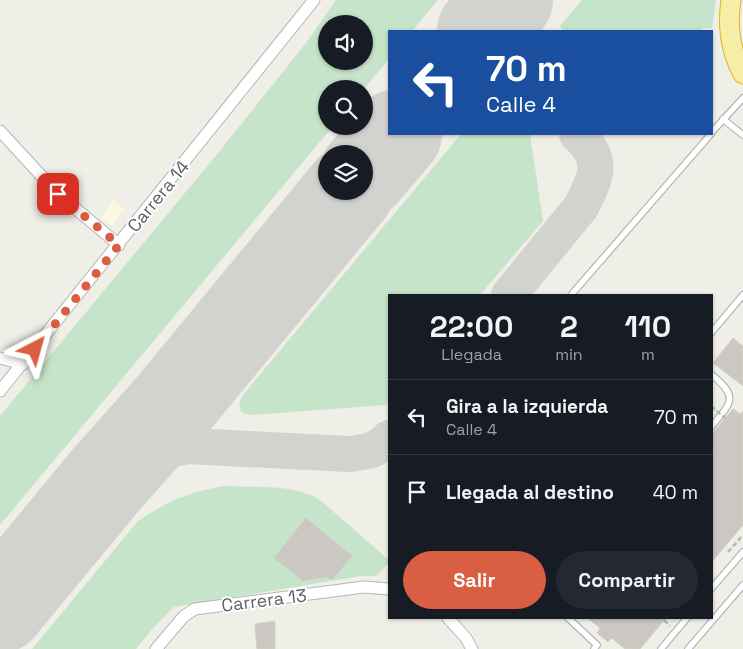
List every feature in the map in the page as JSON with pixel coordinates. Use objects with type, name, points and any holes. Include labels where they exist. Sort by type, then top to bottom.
[{"type":"highway","points":[[732,0],[728,17],[729,37],[734,56],[743,74]]},
{"type":"street","name":"Carrera 14","points":[[0,392],[314,0]]},
{"type":"street","points":[[0,131],[58,194],[119,245]]},
{"type":"street","points":[[0,358],[23,364]]},
{"type":"street","name":"Carrera 13","points":[[161,646],[184,616],[195,609],[364,587],[388,588]]},
{"type":"street","points":[[449,619],[466,638],[472,649]]},
{"type":"lane","points":[[713,131],[743,98]]},
{"type":"lane","points":[[723,119],[743,134]]},
{"type":"lane","points":[[572,294],[709,135]]},
{"type":"lane","points":[[713,331],[743,295]]},
{"type":"lane","points":[[713,376],[727,388],[730,401],[713,425]]},
{"type":"lane","points":[[713,587],[743,552]]},
{"type":"lane","points":[[688,649],[743,585]]},
{"type":"lane","points":[[569,619],[598,648]]},
{"type":"lane","points":[[661,649],[686,619]]},
{"type":"path","points":[[713,408],[725,418]]},
{"type":"shaded area","points":[[113,200],[125,209],[112,226],[101,218]]},
{"type":"green space","points":[[336,0],[438,0],[413,30],[388,30],[388,60],[372,80],[318,80],[318,135],[325,135],[0,525],[0,416],[214,158],[318,26],[318,70],[373,70],[373,15],[326,15]]},
{"type":"green space","points":[[582,0],[716,0],[712,28],[701,30],[562,30],[560,26]]},
{"type":"green space","points":[[460,135],[530,135],[543,221],[481,294],[388,294],[388,403],[386,405],[249,415],[241,412],[239,403],[243,395]]},
{"type":"green space","points":[[224,486],[274,487],[309,495],[320,500],[388,559],[388,564],[376,576],[361,576],[174,607],[136,649],[32,649],[138,521],[179,498]]},
{"type":"building","points":[[733,338],[743,346],[743,386],[713,363]]},
{"type":"building","points":[[733,409],[740,414],[743,411],[743,525],[713,561],[713,433]]},
{"type":"building","points":[[306,518],[352,556],[332,580],[326,577],[303,581],[274,558]]},
{"type":"building","points":[[588,619],[665,619],[640,649],[625,649],[612,638],[608,642],[597,633],[600,628]]},
{"type":"building","points":[[275,621],[275,649],[257,649],[255,624]]},
{"type":"taxiway","points":[[498,30],[498,21],[504,5]]},
{"type":"taxiway","points":[[510,294],[581,207],[591,186],[596,168],[595,160],[586,143],[578,135]]},
{"type":"taxiway","points":[[169,409],[169,421],[172,431],[178,439],[188,446],[349,454],[371,450],[380,446],[388,439]]},
{"type":"taxiway","points":[[105,481],[144,458],[188,446]]},
{"type":"runway","points":[[483,30],[508,0]]},
{"type":"runway","points":[[373,162],[396,135]]},
{"type":"runway","points":[[0,608],[105,481],[169,409],[342,200]]},
{"type":"route","points":[[35,349],[119,245],[58,194]]}]
